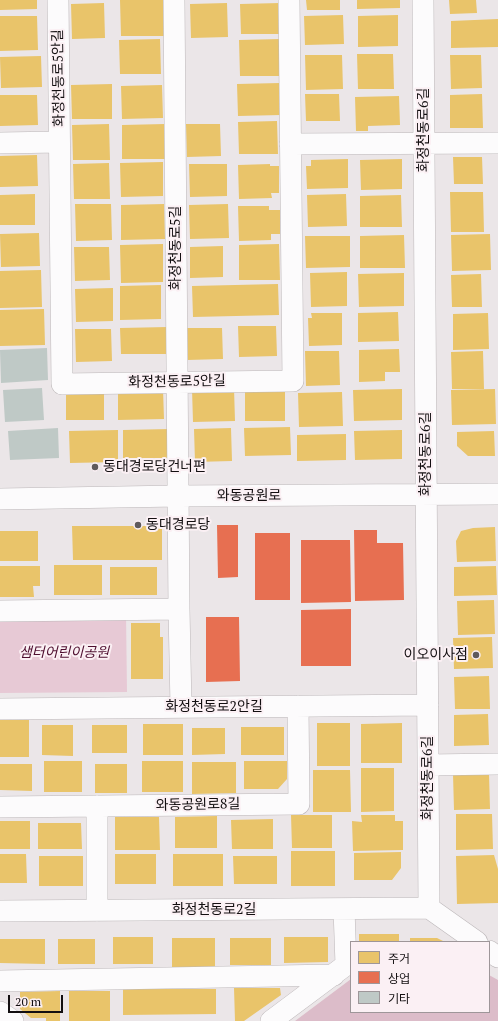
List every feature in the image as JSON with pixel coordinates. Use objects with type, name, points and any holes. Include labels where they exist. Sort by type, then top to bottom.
[{"type":"street","name":"화정천동로5안길","points":[[58,0],[62,384],[293,381],[288,0]]},
{"type":"street","name":"화정천동로5길","points":[[174,0],[178,496]]},
{"type":"street","name":"화정천동로6길","points":[[423,0],[429,908]]},
{"type":"street","points":[[0,142],[59,142]]},
{"type":"street","points":[[290,144],[498,143]]},
{"type":"street","name":"와동공원로","points":[[0,499],[178,496],[498,494]]},
{"type":"street","points":[[178,496],[181,707]]},
{"type":"street","points":[[0,611],[179,609]]},
{"type":"street","name":"화정천동로2안길","points":[[0,709],[428,705]]},
{"type":"street","name":"와동공원로8길","points":[[0,807],[299,804],[298,706]]},
{"type":"street","points":[[428,765],[498,764]]},
{"type":"street","points":[[97,806],[97,910]]},
{"type":"street","points":[[429,908],[476,941]]},
{"type":"street","name":"화정천동로2길","points":[[0,911],[429,908]]},
{"type":"street","points":[[271,1021],[346,965],[344,909]]},
{"type":"street","points":[[0,980],[334,975]]},
{"type":"street","points":[[0,1012],[13,1021]]},
{"type":"green space","name":"샘터어린이공원","points":[[126,614],[127,692],[0,693],[0,615]]},
{"type":"shaded area","points":[[490,976],[498,980],[498,1021],[295,1021],[350,980],[350,1013],[490,1013]]},
{"type":"building: 주거","points":[[0,0],[37,0],[37,9],[0,10]]},
{"type":"building: 주거","points":[[120,0],[164,0],[165,36],[121,36]]},
{"type":"building: 주거","points":[[306,0],[340,0],[340,10],[307,10]]},
{"type":"building: 주거","points":[[357,0],[400,0],[400,8],[357,9]]},
{"type":"building: 주거","points":[[449,0],[476,0],[477,13],[450,14]]},
{"type":"building: 주거","points":[[104,3],[105,38],[72,39],[71,4]]},
{"type":"building: 주거","points":[[227,3],[228,37],[191,38],[190,4]]},
{"type":"building: 주거","points":[[280,3],[281,34],[241,34],[240,4]]},
{"type":"building: 주거","points":[[343,15],[344,44],[305,45],[304,16]]},
{"type":"building: 주거","points":[[398,15],[398,46],[358,47],[358,16]]},
{"type":"building: 주거","points":[[0,16],[37,16],[38,50],[0,51]]},
{"type":"building: 주거","points":[[498,19],[498,47],[451,48],[451,21]]},
{"type":"building: 주거","points":[[160,39],[161,74],[120,74],[119,40]]},
{"type":"building: 주거","points":[[281,39],[282,76],[240,76],[239,40]]},
{"type":"building: 주거","points":[[357,54],[393,54],[394,89],[358,89]]},
{"type":"building: 주거","points":[[305,55],[342,55],[343,89],[306,90]]},
{"type":"building: 주거","points":[[450,55],[481,55],[482,88],[451,89]]},
{"type":"building: 주거","points":[[41,56],[42,87],[1,88],[0,57]]},
{"type":"building: 주거","points":[[280,83],[281,115],[238,116],[237,84]]},
{"type":"building: 주거","points":[[112,84],[112,119],[72,119],[71,85]]},
{"type":"building: 주거","points":[[162,85],[163,118],[122,119],[121,86]]},
{"type":"building: 주거","points":[[305,94],[339,94],[340,121],[306,121]]},
{"type":"building: 주거","points":[[482,94],[483,128],[450,128],[450,95]]},
{"type":"building: 주거","points":[[0,95],[37,95],[38,125],[0,126]]},
{"type":"building: 주거","points":[[399,96],[400,125],[368,126],[368,131],[356,131],[355,97]]},
{"type":"building: 주거","points":[[277,121],[278,154],[239,154],[238,122]]},
{"type":"building: 주거","points":[[109,124],[110,160],[73,160],[72,125]]},
{"type":"building: 주거","points":[[165,124],[166,159],[122,159],[122,125]]},
{"type":"building: 주거","points":[[186,124],[220,124],[221,156],[187,157]]},
{"type":"building: 주거","points":[[37,155],[38,186],[0,187],[0,156]]},
{"type":"building: 주거","points":[[453,157],[482,157],[483,184],[454,184]]},
{"type":"building: 주거","points":[[348,159],[348,188],[307,189],[306,166],[311,166],[311,160]]},
{"type":"building: 주거","points":[[402,159],[402,189],[361,190],[360,160]]},
{"type":"building: 주거","points":[[163,162],[163,196],[121,197],[120,163]]},
{"type":"building: 주거","points":[[109,163],[110,199],[74,199],[73,164]]},
{"type":"building: 주거","points":[[189,164],[227,164],[227,196],[190,197]]},
{"type":"building: 주거","points":[[270,164],[270,166],[279,166],[279,193],[271,193],[272,198],[239,199],[238,165]]},
{"type":"building: 주거","points":[[450,192],[483,192],[484,232],[451,232]]},
{"type":"building: 주거","points":[[35,194],[35,225],[0,225],[0,195]]},
{"type":"building: 주거","points":[[346,194],[347,226],[308,227],[307,195]]},
{"type":"building: 주거","points":[[401,195],[402,227],[360,227],[360,196]]},
{"type":"building: 주거","points":[[75,204],[111,204],[112,240],[76,241]]},
{"type":"building: 주거","points":[[164,204],[165,239],[121,240],[121,205]]},
{"type":"building: 주거","points":[[228,204],[229,238],[190,239],[189,205]]},
{"type":"building: 주거","points":[[238,206],[269,206],[269,210],[280,210],[280,234],[271,234],[271,240],[239,241]]},
{"type":"building: 주거","points":[[39,233],[40,266],[1,267],[0,234]]},
{"type":"building: 주거","points":[[490,234],[491,270],[452,271],[451,235]]},
{"type":"building: 주거","points":[[404,235],[405,268],[360,268],[360,236]]},
{"type":"building: 주거","points":[[305,236],[350,236],[350,267],[306,268]]},
{"type":"building: 주거","points":[[163,244],[163,282],[121,283],[120,245]]},
{"type":"building: 주거","points":[[279,244],[280,280],[239,280],[239,245]]},
{"type":"building: 주거","points":[[223,246],[223,277],[190,278],[190,247]]},
{"type":"building: 주거","points":[[74,247],[109,247],[110,280],[75,281]]},
{"type":"building: 주거","points":[[41,270],[42,307],[0,308],[0,271]]},
{"type":"building: 주거","points":[[347,272],[347,306],[311,307],[310,273]]},
{"type":"building: 주거","points":[[404,273],[404,306],[359,307],[358,274]]},
{"type":"building: 주거","points":[[481,274],[482,307],[452,307],[451,275]]},
{"type":"building: 주거","points":[[278,284],[279,315],[193,317],[192,286]]},
{"type":"building: 주거","points":[[161,285],[161,319],[120,320],[120,286]]},
{"type":"building: 주거","points":[[113,288],[113,321],[76,322],[75,289]]},
{"type":"building: 주거","points":[[44,309],[45,345],[0,346],[0,310]]},
{"type":"building: 주거","points":[[398,312],[399,341],[358,342],[358,313]]},
{"type":"building: 주거","points":[[311,313],[342,313],[342,345],[309,346],[308,318],[312,318]]},
{"type":"building: 주거","points":[[488,313],[489,349],[453,350],[453,314]]},
{"type":"building: 주거","points":[[238,326],[276,326],[277,356],[239,357]]},
{"type":"building: 주거","points":[[168,327],[168,354],[121,354],[120,328]]},
{"type":"building: 주거","points":[[187,328],[222,328],[223,359],[187,360]]},
{"type":"building: 주거","points":[[75,329],[111,329],[112,361],[76,362]]},
{"type":"building: 주거","points":[[399,349],[400,372],[385,372],[385,381],[359,382],[359,350]]},
{"type":"building: 주거","points":[[305,351],[339,351],[340,385],[306,386]]},
{"type":"building: 주거","points":[[483,351],[484,389],[452,389],[451,352]]},
{"type":"building: 주거","points":[[104,385],[104,420],[66,420],[66,386]]},
{"type":"building: 주거","points":[[285,386],[285,421],[245,421],[245,387]]},
{"type":"building: 주거","points":[[234,388],[235,421],[193,422],[192,389]]},
{"type":"building: 주거","points":[[163,389],[164,419],[118,420],[118,390]]},
{"type":"building: 주거","points":[[402,389],[402,420],[354,421],[353,390]]},
{"type":"building: 주거","points":[[495,389],[496,424],[452,425],[451,390]]},
{"type":"building: 주거","points":[[342,392],[343,426],[299,427],[298,393]]},
{"type":"building: 주거","points":[[290,427],[291,455],[245,456],[244,428]]},
{"type":"building: 주거","points":[[231,428],[232,461],[195,462],[194,429]]},
{"type":"building: 주거","points":[[170,429],[171,458],[123,458],[123,430]]},
{"type":"building: 주거","points":[[118,430],[118,462],[70,463],[69,431]]},
{"type":"building: 주거","points":[[402,430],[402,459],[355,460],[354,431]]},
{"type":"building: 주거","points":[[494,431],[495,456],[468,456],[457,446],[457,432]]},
{"type":"building: 주거","points":[[346,434],[346,460],[297,461],[297,435]]},
{"type":"building: 주거","points":[[72,526],[162,526],[162,560],[73,560]]},
{"type":"building: 주거","points":[[495,527],[496,561],[457,562],[456,541],[461,531],[473,528]]},
{"type":"building: 주거","points":[[0,531],[38,531],[38,561],[0,561]]},
{"type":"building: 주거","points":[[54,565],[102,565],[102,595],[54,595]]},
{"type":"building: 주거","points":[[0,566],[40,566],[40,586],[33,586],[34,597],[0,597]]},
{"type":"building: 주거","points":[[496,566],[497,595],[454,596],[454,567]]},
{"type":"building: 주거","points":[[110,567],[157,567],[157,595],[110,595]]},
{"type":"building: 주거","points":[[494,600],[495,634],[458,635],[457,601]]},
{"type":"building: 주거","points":[[131,623],[160,623],[160,637],[163,637],[163,679],[131,679]]},
{"type":"building: 주거","points":[[492,637],[493,668],[454,669],[453,638]]},
{"type":"building: 주거","points":[[489,676],[490,709],[455,709],[454,677]]},
{"type":"building: 주거","points":[[488,714],[489,745],[454,746],[454,715]]},
{"type":"building: 주거","points":[[0,720],[29,720],[29,757],[0,757]]},
{"type":"building: 주거","points":[[317,723],[350,723],[350,766],[317,766]]},
{"type":"building: 주거","points":[[402,723],[402,763],[361,763],[361,724]]},
{"type":"building: 주거","points":[[143,724],[183,724],[183,755],[143,755]]},
{"type":"building: 주거","points":[[42,725],[73,725],[73,756],[42,755]]},
{"type":"building: 주거","points":[[92,725],[127,725],[127,753],[92,753]]},
{"type":"building: 주거","points":[[241,727],[284,727],[284,755],[241,755]]},
{"type":"building: 주거","points":[[192,728],[225,728],[225,754],[192,755]]},
{"type":"building: 주거","points":[[44,761],[82,761],[82,792],[44,792]]},
{"type":"building: 주거","points":[[142,761],[183,761],[183,792],[142,792]]},
{"type":"building: 주거","points":[[244,761],[287,761],[287,779],[278,789],[244,789]]},
{"type":"building: 주거","points":[[192,762],[236,762],[236,793],[192,794]]},
{"type":"building: 주거","points":[[0,764],[32,764],[32,791],[0,790]]},
{"type":"building: 주거","points":[[95,764],[127,764],[127,793],[95,793]]},
{"type":"building: 주거","points":[[361,768],[394,768],[394,811],[361,812]]},
{"type":"building: 주거","points":[[313,770],[350,770],[351,812],[313,812]]},
{"type":"building: 주거","points":[[489,773],[490,809],[454,810],[453,774]]},
{"type":"building: 주거","points":[[456,814],[492,814],[493,849],[456,850]]},
{"type":"building: 주거","points":[[291,815],[332,815],[332,848],[292,848]]},
{"type":"building: 주거","points":[[361,815],[395,815],[395,821],[403,821],[403,850],[353,851],[352,821],[362,822]]},
{"type":"building: 주거","points":[[217,816],[217,848],[175,848],[175,817]]},
{"type":"building: 주거","points":[[115,817],[159,817],[160,850],[115,850]]},
{"type":"building: 주거","points":[[273,819],[273,849],[232,849],[231,820]]},
{"type":"building: 주거","points":[[0,821],[30,821],[30,849],[0,849]]},
{"type":"building: 주거","points":[[38,823],[81,823],[82,849],[38,849]]},
{"type":"building: 주거","points":[[291,851],[335,851],[335,886],[291,886]]},
{"type":"building: 주거","points":[[401,852],[401,868],[392,880],[354,880],[354,853]]},
{"type":"building: 주거","points":[[0,854],[26,854],[27,883],[0,883]]},
{"type":"building: 주거","points":[[115,854],[156,854],[156,884],[115,884]]},
{"type":"building: 주거","points":[[173,854],[223,854],[223,886],[173,886]]},
{"type":"building: 주거","points":[[494,855],[498,869],[498,903],[457,904],[456,856]]},
{"type":"building: 주거","points":[[39,856],[83,856],[83,886],[39,886]]},
{"type":"building: 주거","points":[[233,856],[277,856],[277,884],[234,884]]},
{"type":"building: 주거","points":[[359,934],[399,934],[399,941],[359,941]]},
{"type":"building: 주거","points":[[113,937],[153,937],[153,964],[113,964]]},
{"type":"building: 주거","points":[[284,937],[328,937],[328,962],[284,963]]},
{"type":"building: 주거","points":[[172,938],[215,938],[215,969],[172,969]]},
{"type":"building: 주거","points":[[230,938],[271,938],[271,965],[230,965]]},
{"type":"building: 주거","points":[[410,938],[437,938],[443,941],[410,941]]},
{"type":"building: 주거","points":[[0,939],[45,939],[45,964],[0,963]]},
{"type":"building: 주거","points":[[58,939],[95,939],[95,964],[58,964]]},
{"type":"building: 주거","points":[[234,988],[280,988],[281,995],[244,1021],[235,1021]]},
{"type":"building: 주거","points":[[123,989],[216,989],[216,1014],[123,1015]]},
{"type":"building: 주거","points":[[60,991],[60,1021],[46,1021],[46,1018],[31,1018],[20,1009],[20,992]]},
{"type":"building: 주거","points":[[69,991],[110,991],[110,1021],[69,1021]]},
{"type":"building: 상업","points":[[217,525],[238,525],[238,577],[218,578]]},
{"type":"building: 상업","points":[[354,530],[377,530],[377,543],[403,543],[404,600],[355,601]]},
{"type":"building: 상업","points":[[255,533],[290,533],[290,600],[255,600]]},
{"type":"building: 상업","points":[[301,540],[350,540],[351,602],[301,603]]},
{"type":"building: 상업","points":[[351,609],[351,666],[301,666],[301,610]]},
{"type":"building: 상업","points":[[206,617],[239,617],[240,681],[206,682]]},
{"type":"building: 기타","points":[[47,348],[48,380],[1,383],[0,350]]},
{"type":"building: 기타","points":[[42,388],[44,420],[5,422],[3,390]]},
{"type":"building: 기타","points":[[58,428],[59,458],[10,460],[8,431]]},
{"type":"place","name":"동대경로당건너편","points":[[95,467]]},
{"type":"place","name":"동대경로당","points":[[138,525]]},
{"type":"place","name":"이오이사점","points":[[476,655]]}]
